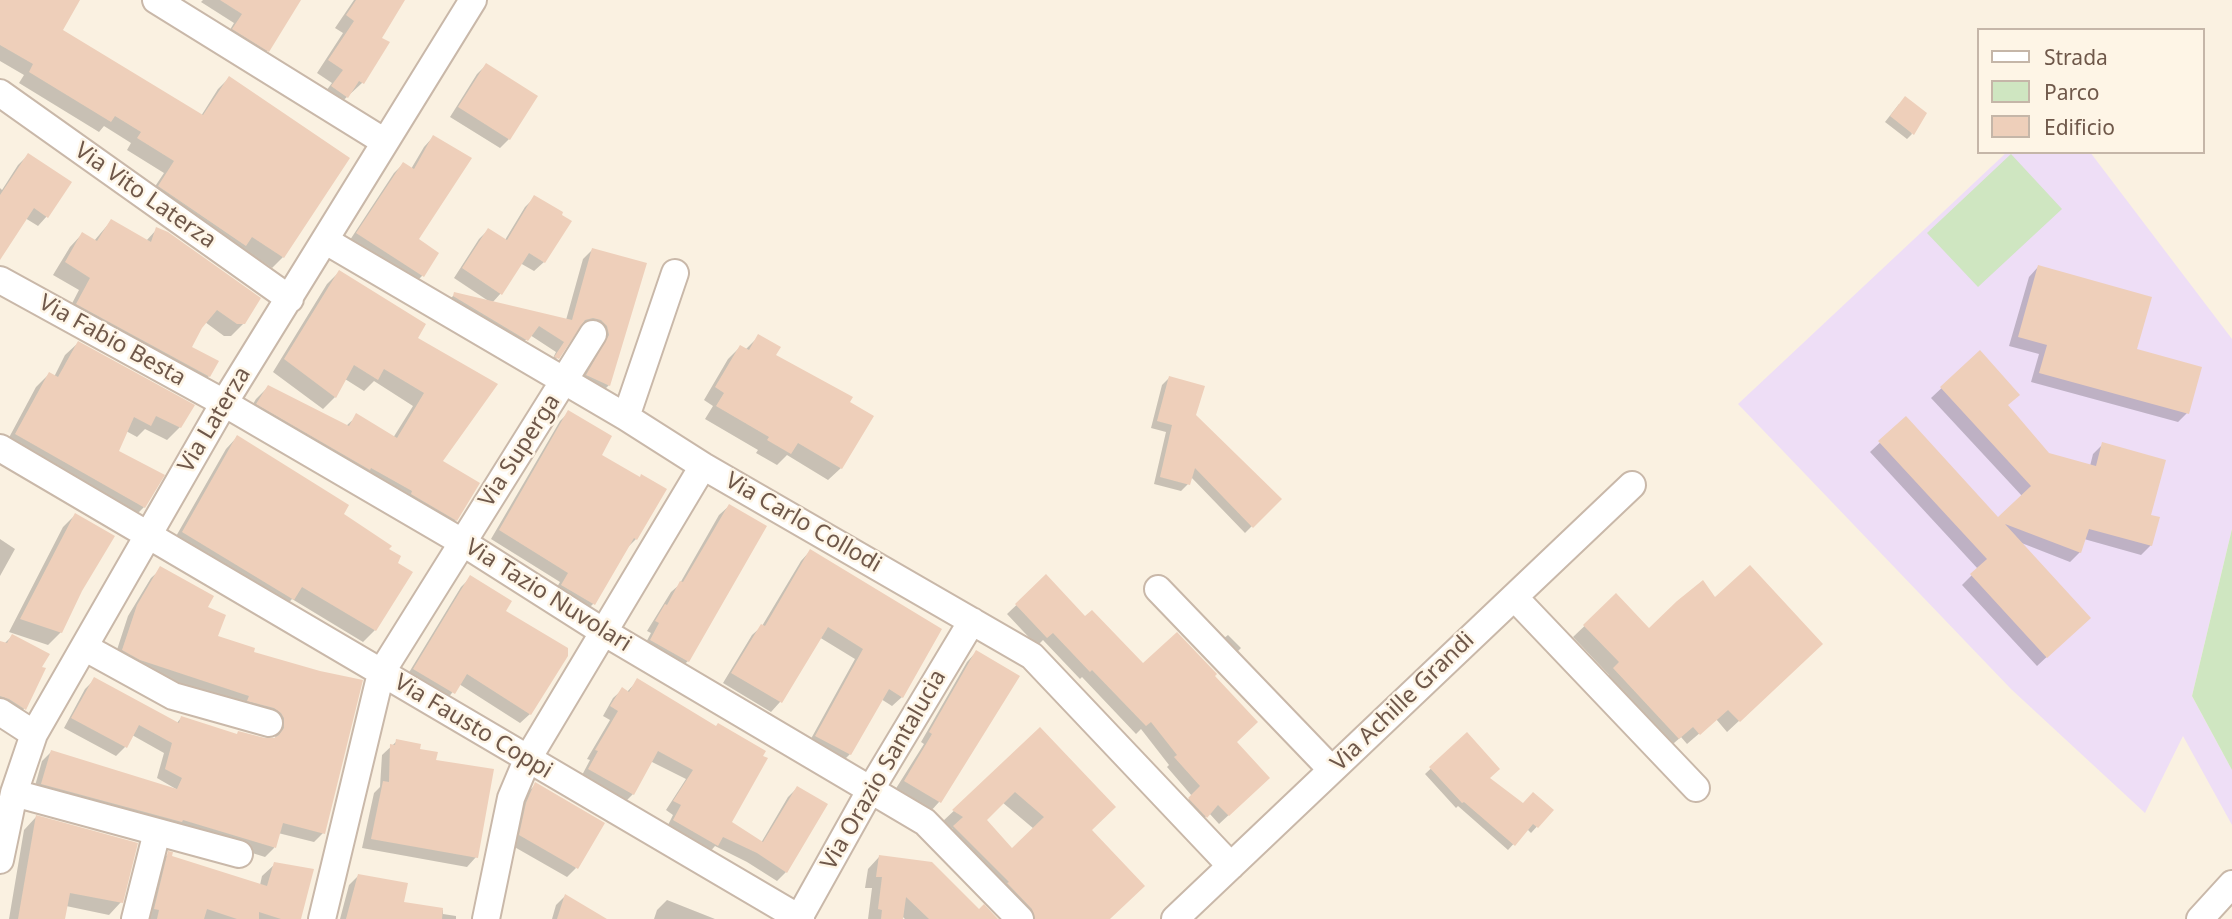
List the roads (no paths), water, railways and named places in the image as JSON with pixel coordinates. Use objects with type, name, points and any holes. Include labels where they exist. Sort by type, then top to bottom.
[{"type":"street","points":[[156,0],[384,142]]},
{"type":"street","name":"Via Laterza","points":[[0,860],[14,793],[34,734],[224,403],[473,0]]},
{"type":"street","name":"Via Vito Laterza","points":[[0,93],[290,299]]},
{"type":"street","name":"Via Carlo Collodi","points":[[326,241],[626,417],[703,466],[1032,656],[1230,866]]},
{"type":"street","points":[[626,417],[675,273]]},
{"type":"street","name":"Via Fabio Besta","points":[[0,279],[224,403]]},
{"type":"street","name":"Via Superga","points":[[322,919],[382,673],[593,334]]},
{"type":"street","name":"Via Tazio Nuvolari","points":[[224,403],[462,542],[602,631],[925,822],[1020,919]]},
{"type":"street","name":"Via Fausto Coppi","points":[[0,448],[800,918]]},
{"type":"street","points":[[486,919],[511,798],[527,760],[703,466]]},
{"type":"street","name":"Via Achille Grandi","points":[[1175,919],[1632,485]]},
{"type":"street","points":[[1158,589],[1332,770]]},
{"type":"street","points":[[1514,597],[1696,788]]},
{"type":"street","name":"Via Orazio Santalucia","points":[[800,918],[871,789],[972,621]]},
{"type":"street","points":[[84,646],[173,696],[269,723]]},
{"type":"street","points":[[0,712],[34,734]]},
{"type":"street","points":[[14,793],[239,854]]},
{"type":"street","points":[[135,919],[157,832]]},
{"type":"street","points":[[2200,919],[2229,890]]}]
